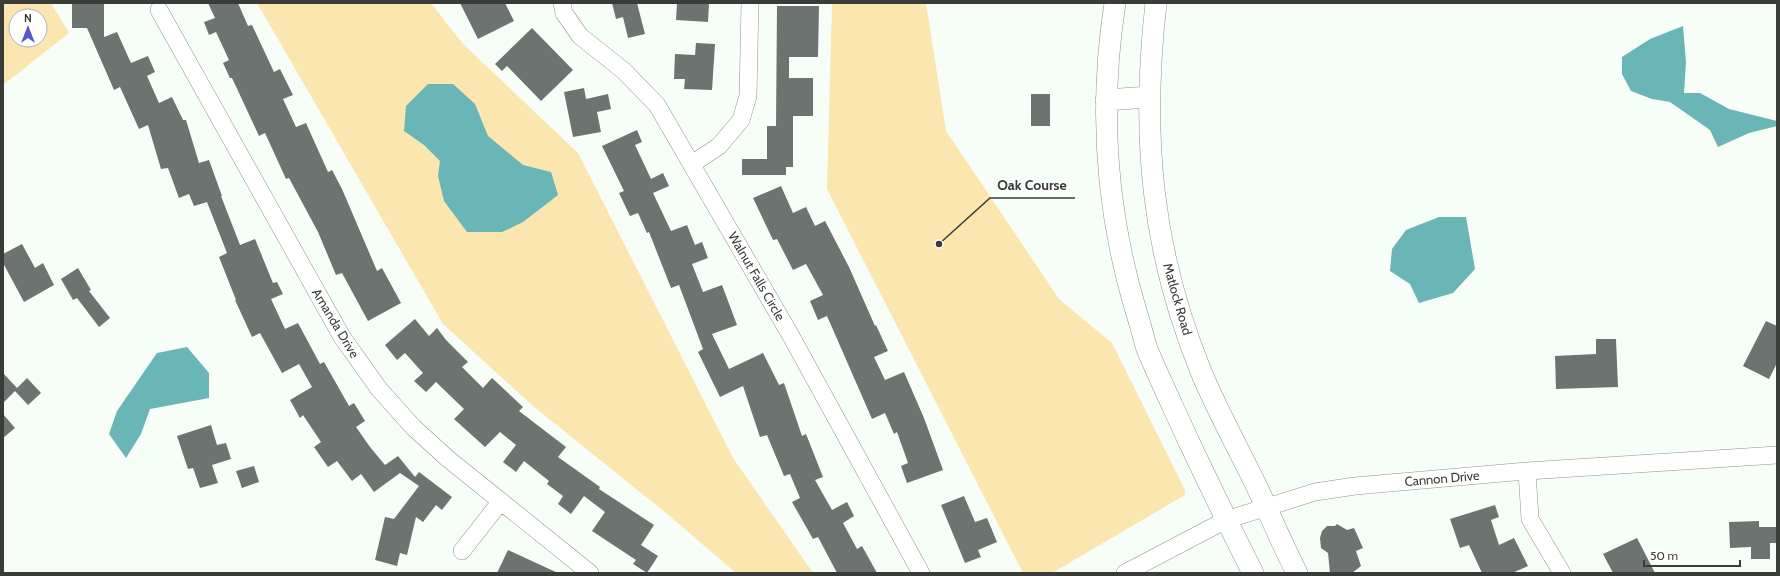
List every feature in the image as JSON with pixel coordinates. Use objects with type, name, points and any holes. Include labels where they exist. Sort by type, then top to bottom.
[{"type":"main road","points":[[1115,3],[1108,45],[1106,100],[1108,171],[1115,224],[1127,282],[1147,347],[1168,398],[1253,573]]},
{"type":"main road","name":"Matlock Road","points":[[1156,3],[1149,97],[1150,151],[1156,208],[1168,269],[1182,319],[1202,374],[1266,507],[1282,545],[1297,573]]},
{"type":"main road","points":[[1106,100],[1149,97]]},
{"type":"street","name":"Walnut Falls Circle","points":[[562,3],[564,13],[580,36],[624,71],[657,105],[792,336],[921,573]]},
{"type":"street","points":[[692,164],[719,146],[741,120],[748,96],[750,3]]},
{"type":"street","name":"Amanda Drive","points":[[159,10],[342,337],[380,389],[413,426],[447,458],[590,573]]},
{"type":"street","name":"Cannon Drive","points":[[1125,573],[1226,520],[1315,492],[1527,471],[1777,455]]},
{"type":"street","points":[[1527,471],[1530,519],[1562,573]]},
{"type":"street","points":[[462,551],[501,501]]},
{"type":"shaded area","points":[[3,3],[51,3],[69,33],[3,85]]},
{"type":"shaded area","points":[[257,3],[431,3],[463,44],[578,153],[733,458],[813,573],[736,573],[666,513],[533,406],[443,324]]},
{"type":"shaded area","points":[[832,3],[926,3],[946,131],[1059,299],[1112,343],[1185,490],[1185,495],[1052,573],[1023,573],[827,189]]},
{"type":"water","points":[[1683,26],[1686,62],[1684,93],[1700,93],[1729,109],[1777,121],[1777,126],[1749,133],[1718,147],[1710,130],[1670,102],[1652,99],[1631,91],[1622,74],[1622,57],[1650,39]]},
{"type":"water","points":[[428,84],[453,84],[475,104],[488,136],[523,165],[551,172],[558,195],[523,222],[502,232],[467,232],[444,201],[438,176],[440,161],[424,145],[404,131],[406,106]]},
{"type":"water","points":[[1439,217],[1466,217],[1475,269],[1453,293],[1419,303],[1410,284],[1390,271],[1392,249],[1406,230]]},
{"type":"water","points":[[187,347],[209,373],[209,398],[150,409],[141,434],[126,458],[109,434],[117,411],[157,353]]},
{"type":"building","points":[[72,3],[104,3],[104,37],[117,32],[131,63],[148,56],[155,72],[147,76],[159,103],[172,97],[183,120],[186,120],[199,163],[209,160],[240,245],[255,239],[273,283],[277,282],[283,294],[271,299],[285,329],[298,323],[320,364],[324,362],[349,406],[354,403],[365,421],[356,427],[370,447],[385,465],[398,456],[415,477],[419,472],[452,497],[442,510],[436,505],[423,522],[416,517],[407,555],[400,553],[397,566],[375,560],[385,517],[394,519],[419,486],[400,473],[374,492],[361,474],[352,481],[337,461],[328,467],[314,447],[321,442],[303,415],[300,418],[290,400],[312,387],[299,364],[282,373],[260,333],[252,337],[235,300],[219,257],[227,253],[207,202],[194,206],[189,194],[179,198],[168,168],[161,169],[148,125],[139,129],[120,87],[114,90],[87,28],[72,28]]},
{"type":"building","points":[[208,3],[238,3],[248,26],[252,25],[274,72],[280,69],[293,95],[283,99],[296,127],[306,123],[328,172],[332,170],[342,189],[377,271],[382,268],[401,303],[368,321],[342,273],[336,275],[318,232],[289,178],[286,179],[265,133],[259,136],[232,78],[230,78],[223,63],[229,60],[216,32],[209,35],[204,22],[215,18]]},
{"type":"building","points":[[460,3],[505,3],[514,21],[478,39]]},
{"type":"building","points":[[612,3],[637,3],[645,34],[628,38],[623,17],[616,19]]},
{"type":"building","points":[[677,3],[709,3],[708,22],[676,20]]},
{"type":"building","points":[[777,6],[819,6],[818,57],[789,57],[789,78],[813,78],[813,116],[793,116],[793,167],[786,167],[786,175],[742,175],[742,159],[767,159],[767,126],[776,126]]},
{"type":"building","points":[[532,28],[573,70],[541,101],[507,66],[502,71],[495,64]]},
{"type":"building","points":[[696,43],[715,44],[712,90],[684,89],[685,79],[674,79],[675,54],[695,55]]},
{"type":"building","points":[[584,88],[586,99],[608,94],[611,109],[597,112],[601,132],[573,137],[564,92]]},
{"type":"building","points":[[1031,94],[1050,94],[1050,126],[1031,126]]},
{"type":"building","points":[[637,130],[642,142],[635,145],[651,179],[663,173],[669,186],[653,193],[671,231],[687,225],[695,245],[702,242],[708,258],[692,264],[703,292],[722,285],[737,325],[712,334],[729,369],[763,353],[779,385],[784,383],[802,436],[806,434],[823,477],[815,480],[832,510],[847,502],[854,516],[843,523],[857,549],[862,546],[877,573],[837,573],[818,537],[813,539],[792,502],[800,498],[790,474],[784,476],[767,435],[760,437],[743,386],[720,397],[698,352],[703,349],[679,285],[671,288],[649,232],[647,233],[638,213],[630,216],[619,193],[624,191],[602,146]]},
{"type":"building","points":[[781,186],[793,213],[806,207],[815,226],[825,221],[849,267],[875,326],[876,325],[888,351],[874,357],[885,380],[904,372],[924,418],[943,470],[907,483],[901,466],[908,463],[897,432],[894,434],[885,413],[872,419],[827,316],[818,320],[810,301],[823,295],[806,264],[793,270],[777,239],[773,240],[753,198]]},
{"type":"building","points":[[22,244],[35,268],[43,263],[54,285],[24,302],[3,263],[3,254]]},
{"type":"building","points":[[78,268],[91,290],[89,291],[110,318],[99,327],[77,298],[73,300],[61,279]]},
{"type":"building","points":[[415,319],[429,336],[437,328],[446,340],[468,362],[462,367],[483,388],[492,378],[523,407],[519,411],[566,447],[558,457],[600,487],[599,489],[654,525],[641,545],[658,556],[647,573],[633,564],[636,560],[592,531],[605,512],[584,496],[571,514],[558,504],[563,496],[547,484],[549,481],[524,461],[516,472],[503,462],[516,445],[500,432],[485,447],[454,419],[464,409],[436,382],[426,392],[414,381],[423,373],[405,353],[397,360],[385,345]]},
{"type":"building","points":[[1766,321],[1777,326],[1777,363],[1769,379],[1743,366]]},
{"type":"building","points":[[1596,339],[1616,339],[1618,387],[1556,389],[1555,356],[1596,354]]},
{"type":"building","points":[[3,373],[17,388],[27,378],[41,393],[28,405],[15,391],[3,403]]},
{"type":"building","points":[[3,414],[15,428],[3,438]]},
{"type":"building","points":[[211,425],[217,445],[226,443],[231,459],[212,465],[218,483],[200,488],[193,468],[188,469],[177,436]]},
{"type":"building","points":[[254,466],[259,482],[242,488],[236,471]]},
{"type":"building","points":[[964,496],[975,522],[987,518],[997,542],[978,550],[981,557],[965,563],[941,505]]},
{"type":"building","points":[[1495,505],[1499,517],[1491,520],[1499,545],[1514,538],[1528,566],[1512,573],[1482,573],[1469,545],[1460,548],[1450,519]]},
{"type":"building","points":[[1759,521],[1759,527],[1777,527],[1777,543],[1770,543],[1770,559],[1751,559],[1751,547],[1730,548],[1729,522]]},
{"type":"building","points":[[1337,524],[1347,530],[1354,528],[1363,548],[1356,551],[1361,566],[1352,573],[1330,573],[1328,553],[1321,548],[1320,538],[1322,531],[1327,526],[1335,526]]},
{"type":"building","points":[[1637,538],[1655,573],[1613,573],[1603,554]]},
{"type":"building","points":[[508,550],[558,573],[497,573]]},
{"type":"place","name":"Oak Course","points":[[939,244]]}]
